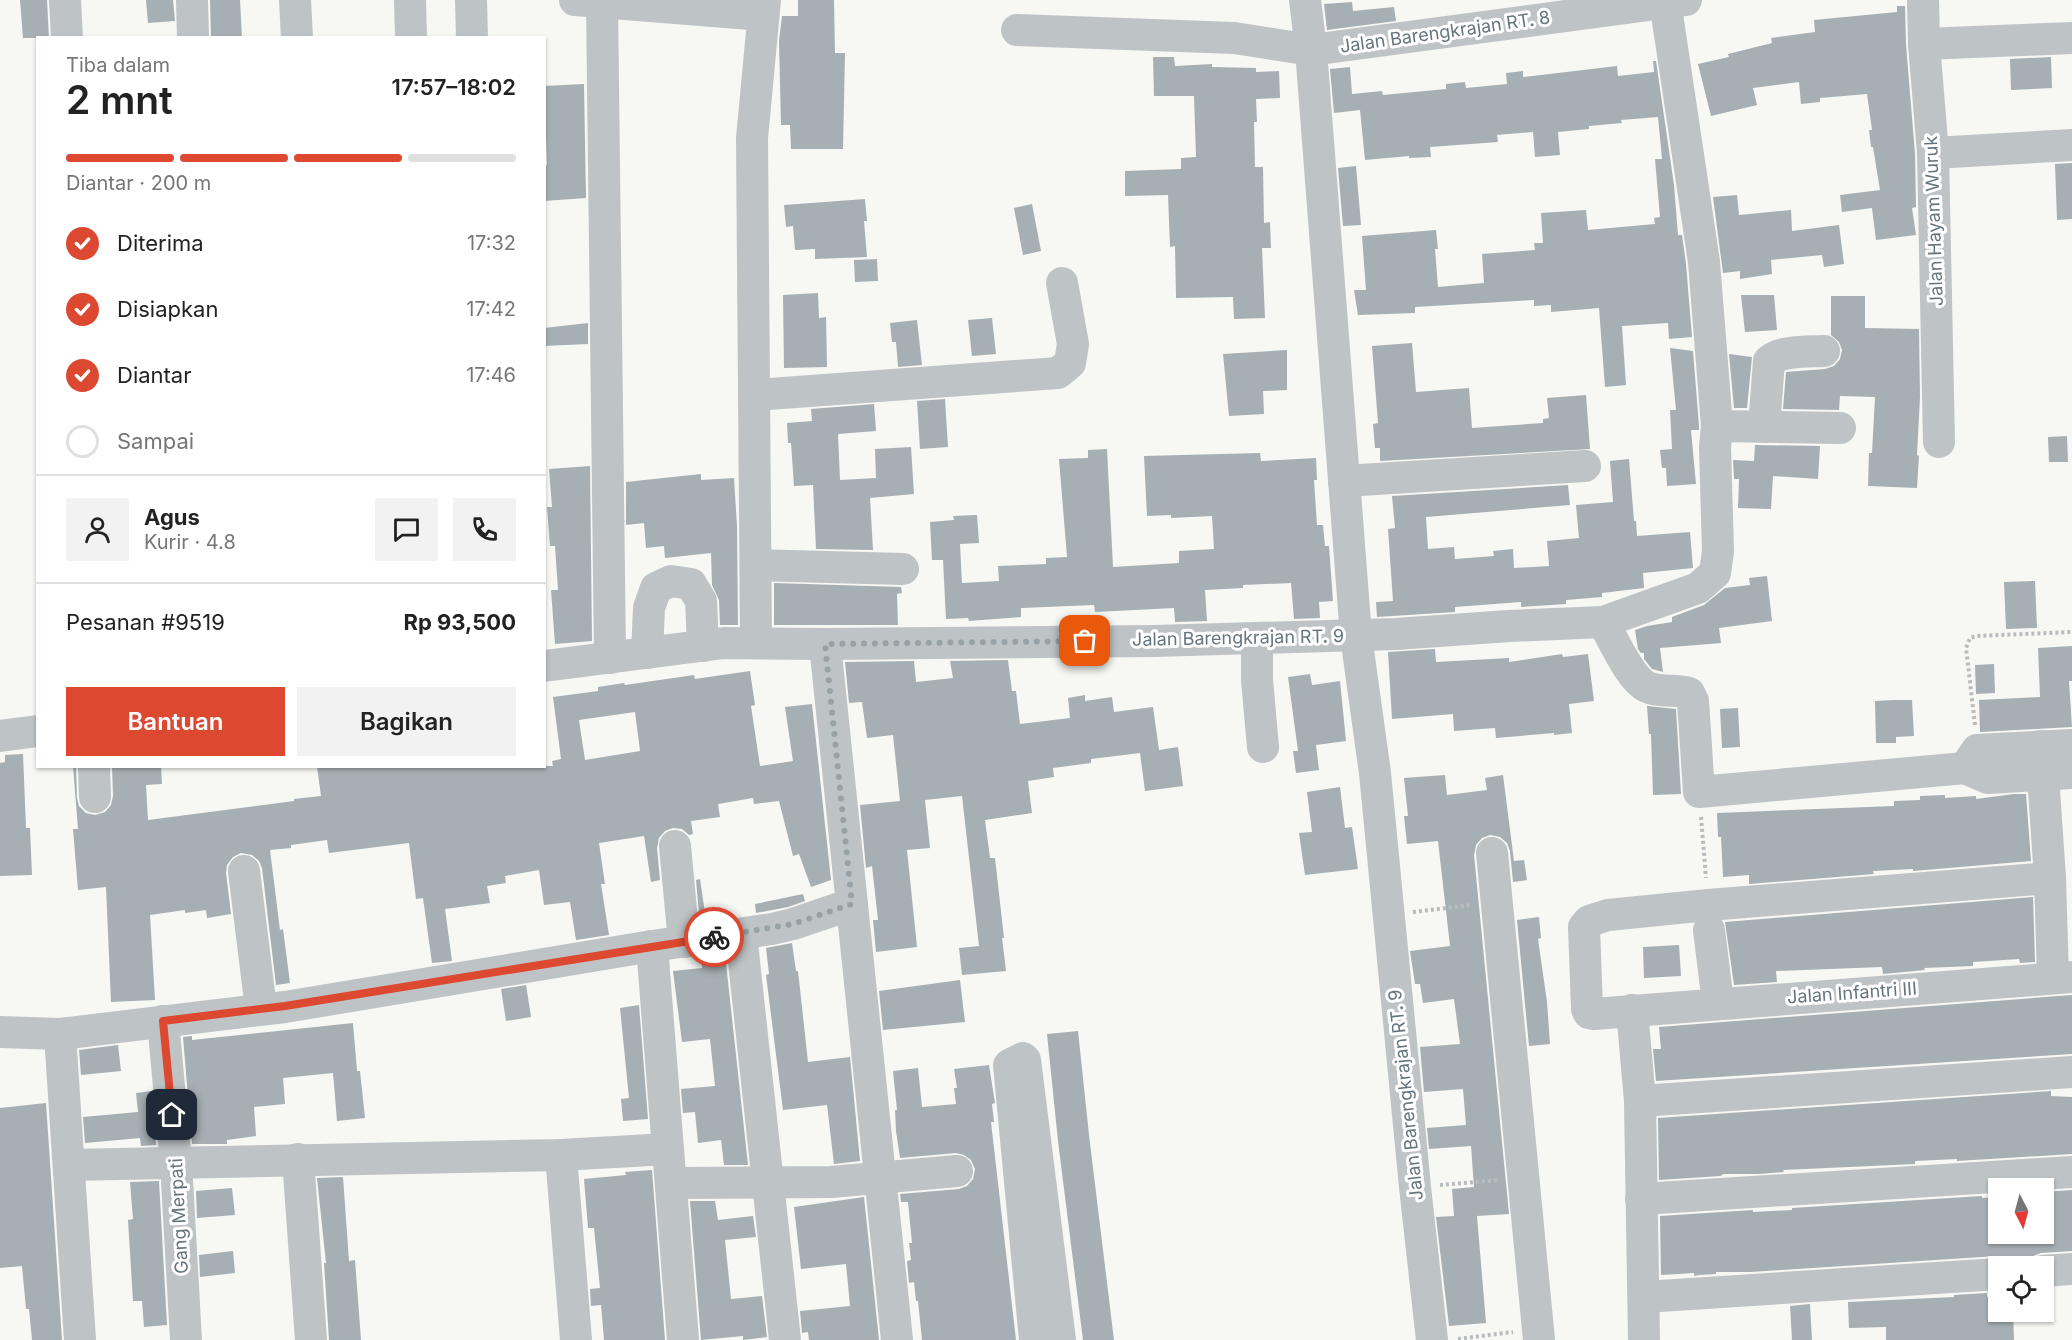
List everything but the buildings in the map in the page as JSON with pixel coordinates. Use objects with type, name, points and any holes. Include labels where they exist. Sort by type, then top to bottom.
[{"type":"street","points":[[65,0],[67,36]]},
{"type":"street","points":[[192,0],[193,36]]},
{"type":"street","points":[[295,0],[297,36]]},
{"type":"street","points":[[410,0],[411,36]]},
{"type":"street","points":[[471,0],[472,36]]},
{"type":"street","name":"Jalan Barengkrajan RT. 9","points":[[1305,0],[1311,50],[1356,636],[1375,773],[1432,1340]]},
{"type":"street","name":"Jalan Hayam Wuruk","points":[[1923,0],[1924,44],[1933,153],[1939,442]]},
{"type":"street","points":[[610,658],[589,1],[764,7],[752,138],[756,643]]},
{"type":"street","name":"Jalan Barengkrajan RT. 9","points":[[546,666],[724,643],[825,644],[1356,636],[1603,622],[1698,588],[1714,573],[1718,550],[1715,447],[1718,426],[1704,262],[1676,1]]},
{"type":"street","name":"Jalan Barengkrajan RT. 8","points":[[1017,30],[1234,38],[1311,50],[1676,1]]},
{"type":"street","points":[[1924,44],[2072,38]]},
{"type":"street","points":[[1933,153],[2072,145]]},
{"type":"street","points":[[755,395],[1058,374],[1070,363],[1073,344],[1062,283]]},
{"type":"street","points":[[1764,427],[1769,361],[1795,353],[1824,351]]},
{"type":"street","points":[[1718,426],[1840,428]]},
{"type":"street","points":[[1344,481],[1585,466]]},
{"type":"street","points":[[756,564],[903,569]]},
{"type":"street","points":[[647,653],[650,608],[656,588],[671,581],[691,584],[701,601],[703,646]]},
{"type":"street","points":[[1603,622],[1636,680],[1656,690],[1678,690],[1689,693],[1693,702],[1699,792],[1971,759],[1988,778],[2053,765],[2072,745]]},
{"type":"street","points":[[1257,638],[1257,680],[1263,747]]},
{"type":"street","points":[[825,644],[897,1340]]},
{"type":"street","points":[[0,736],[36,731]]},
{"type":"street","points":[[2053,765],[2050,878],[2063,977]]},
{"type":"street","points":[[675,846],[684,942]]},
{"type":"street","points":[[1492,853],[1538,1335]]},
{"type":"street","points":[[244,871],[261,1009]]},
{"type":"street","points":[[1718,1003],[1708,917],[2050,878]]},
{"type":"street","points":[[0,1032],[60,1034],[261,1009],[652,946],[741,934],[793,924],[852,904]]},
{"type":"street","name":"Jalan Infantri III","points":[[1708,917],[1608,915],[1589,921],[1584,927],[1588,1013],[2063,977]]},
{"type":"street","points":[[741,934],[785,1340]]},
{"type":"street","points":[[652,946],[683,1340]]},
{"type":"street","points":[[1632,1010],[1640,1101],[1644,1340]]},
{"type":"street","name":"Gang Merpati","points":[[163,1021],[176,1162],[186,1340]]},
{"type":"street","points":[[60,1034],[80,1340]]},
{"type":"street","points":[[1035,1340],[1042,1295],[1025,1060],[1023,1058],[1009,1065],[1042,1295],[1060,1340]]},
{"type":"street","points":[[1640,1101],[2072,1072]]},
{"type":"street","points":[[69,1165],[561,1155],[668,1149]]},
{"type":"street","points":[[561,1155],[576,1340]]},
{"type":"street","points":[[298,1159],[311,1340]]},
{"type":"street","points":[[671,1183],[831,1182],[957,1171]]},
{"type":"street","points":[[1641,1199],[2072,1172]]},
{"type":"street","points":[[2054,1270],[2072,1269]]},
{"type":"street","points":[[1644,1298],[1988,1275]]},
{"type":"path","points":[[1971,759],[1966,648],[1970,639],[1977,636],[2072,632]]},
{"type":"path","points":[[1699,792],[1708,917]]},
{"type":"path","points":[[1389,916],[1497,901]]},
{"type":"path","points":[[1415,1187],[1523,1178]]},
{"type":"path","points":[[1450,1340],[1538,1335]]},
{"type":"way so far","points":[[714,937],[793,924],[852,904],[825,644],[1085,641]]},
{"type":"route","points":[[172,1115],[163,1021],[285,1006],[714,937]]}]
